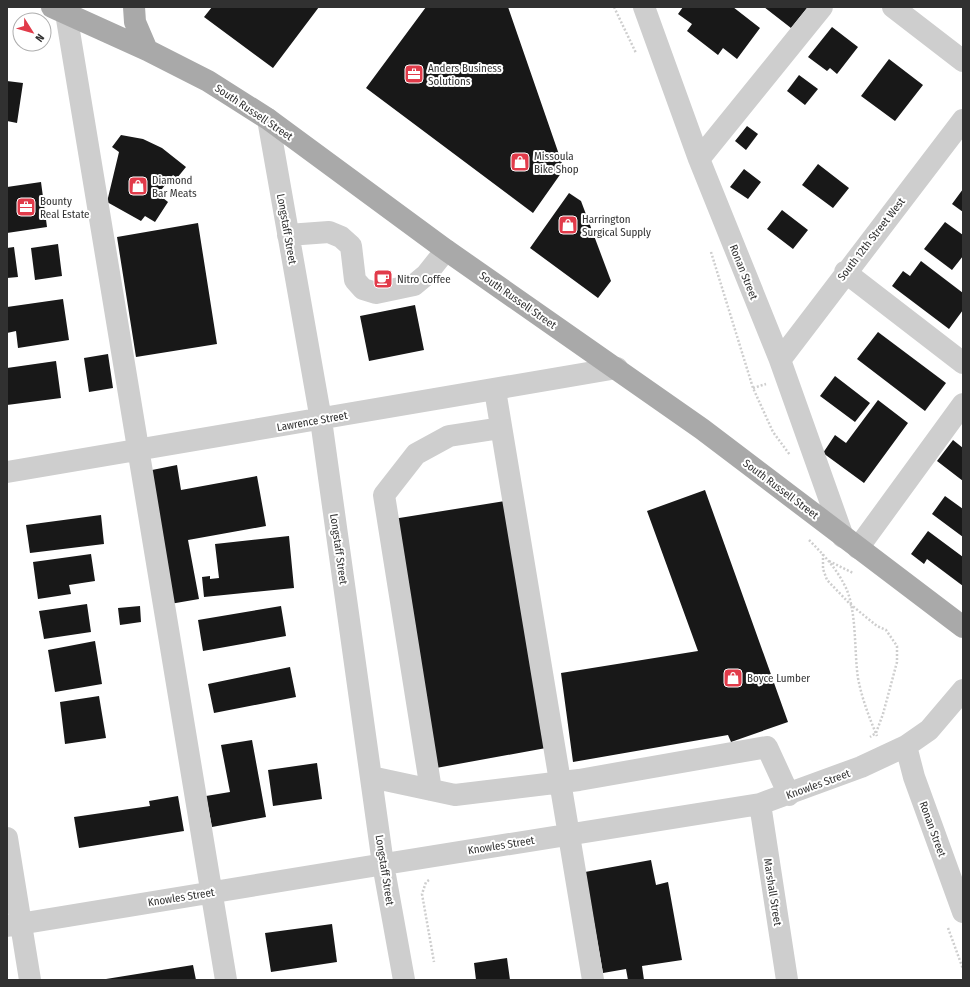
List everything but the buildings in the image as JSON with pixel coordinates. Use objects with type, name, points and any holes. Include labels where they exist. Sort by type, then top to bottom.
[{"type":"main road","points":[[134,7],[135,22],[148,50]]},
{"type":"main road","name":"South Russell Street","points":[[59,10],[148,50],[208,81],[268,119],[446,250],[617,368],[702,429],[963,627]]},
{"type":"street","name":"Ronan Street","points":[[644,7],[699,159],[851,542]]},
{"type":"street","points":[[699,159],[822,7]]},
{"type":"street","points":[[893,7],[963,60]]},
{"type":"street","points":[[59,10],[137,451],[226,980]]},
{"type":"street","name":"Longstaff Street","points":[[268,119],[321,420],[383,864],[404,980]]},
{"type":"street","name":"South 12th Street West","points":[[780,360],[845,272],[963,120]]},
{"type":"street","points":[[288,235],[329,232],[341,237],[351,246],[355,280],[363,289],[376,293],[414,285],[426,275],[446,250]]},
{"type":"street","points":[[845,272],[963,363]]},
{"type":"street","name":"Lawrence Street","points":[[7,472],[321,420],[617,368]]},
{"type":"street","points":[[495,390],[593,980]]},
{"type":"street","points":[[851,542],[963,404]]},
{"type":"street","points":[[431,790],[384,494],[416,454],[449,436],[501,428]]},
{"type":"street","name":"Knowles Street","points":[[14,925],[760,804],[789,795],[861,767],[906,746],[929,730],[963,690]]},
{"type":"street","name":"Ronan Street","points":[[906,746],[914,776],[963,912]]},
{"type":"street","points":[[371,777],[455,795],[560,782],[767,747],[789,795]]},
{"type":"street","name":"Marshall Street","points":[[760,804],[787,980]]},
{"type":"street","points":[[7,838],[14,925],[30,980]]},
{"type":"path","points":[[614,7],[637,56]]},
{"type":"path","points":[[710,251],[753,388],[773,432],[791,457]]},
{"type":"path","points":[[753,388],[771,382]]},
{"type":"path","points":[[806,536],[829,560],[847,589],[850,604],[854,622],[858,678],[866,709],[876,733],[883,714],[897,662],[897,646],[886,630],[877,626],[850,604],[827,580],[823,569],[822,554]]},
{"type":"path","points":[[432,878],[426,882],[422,894],[434,962]]},
{"type":"place","name":"Anders Business Solutions","points":[[414,74]]},
{"type":"place","name":"Missoula Bike Shop","points":[[520,162]]},
{"type":"place","name":"Diamond Bar Meats","points":[[138,186]]},
{"type":"place","name":"Bounty Real Estate","points":[[26,207]]},
{"type":"place","name":"Harrington Surgical Supply","points":[[568,225]]},
{"type":"place","name":"Nitro Coffee","points":[[383,279]]},
{"type":"place","name":"Boyce Lumber","points":[[733,678]]}]
